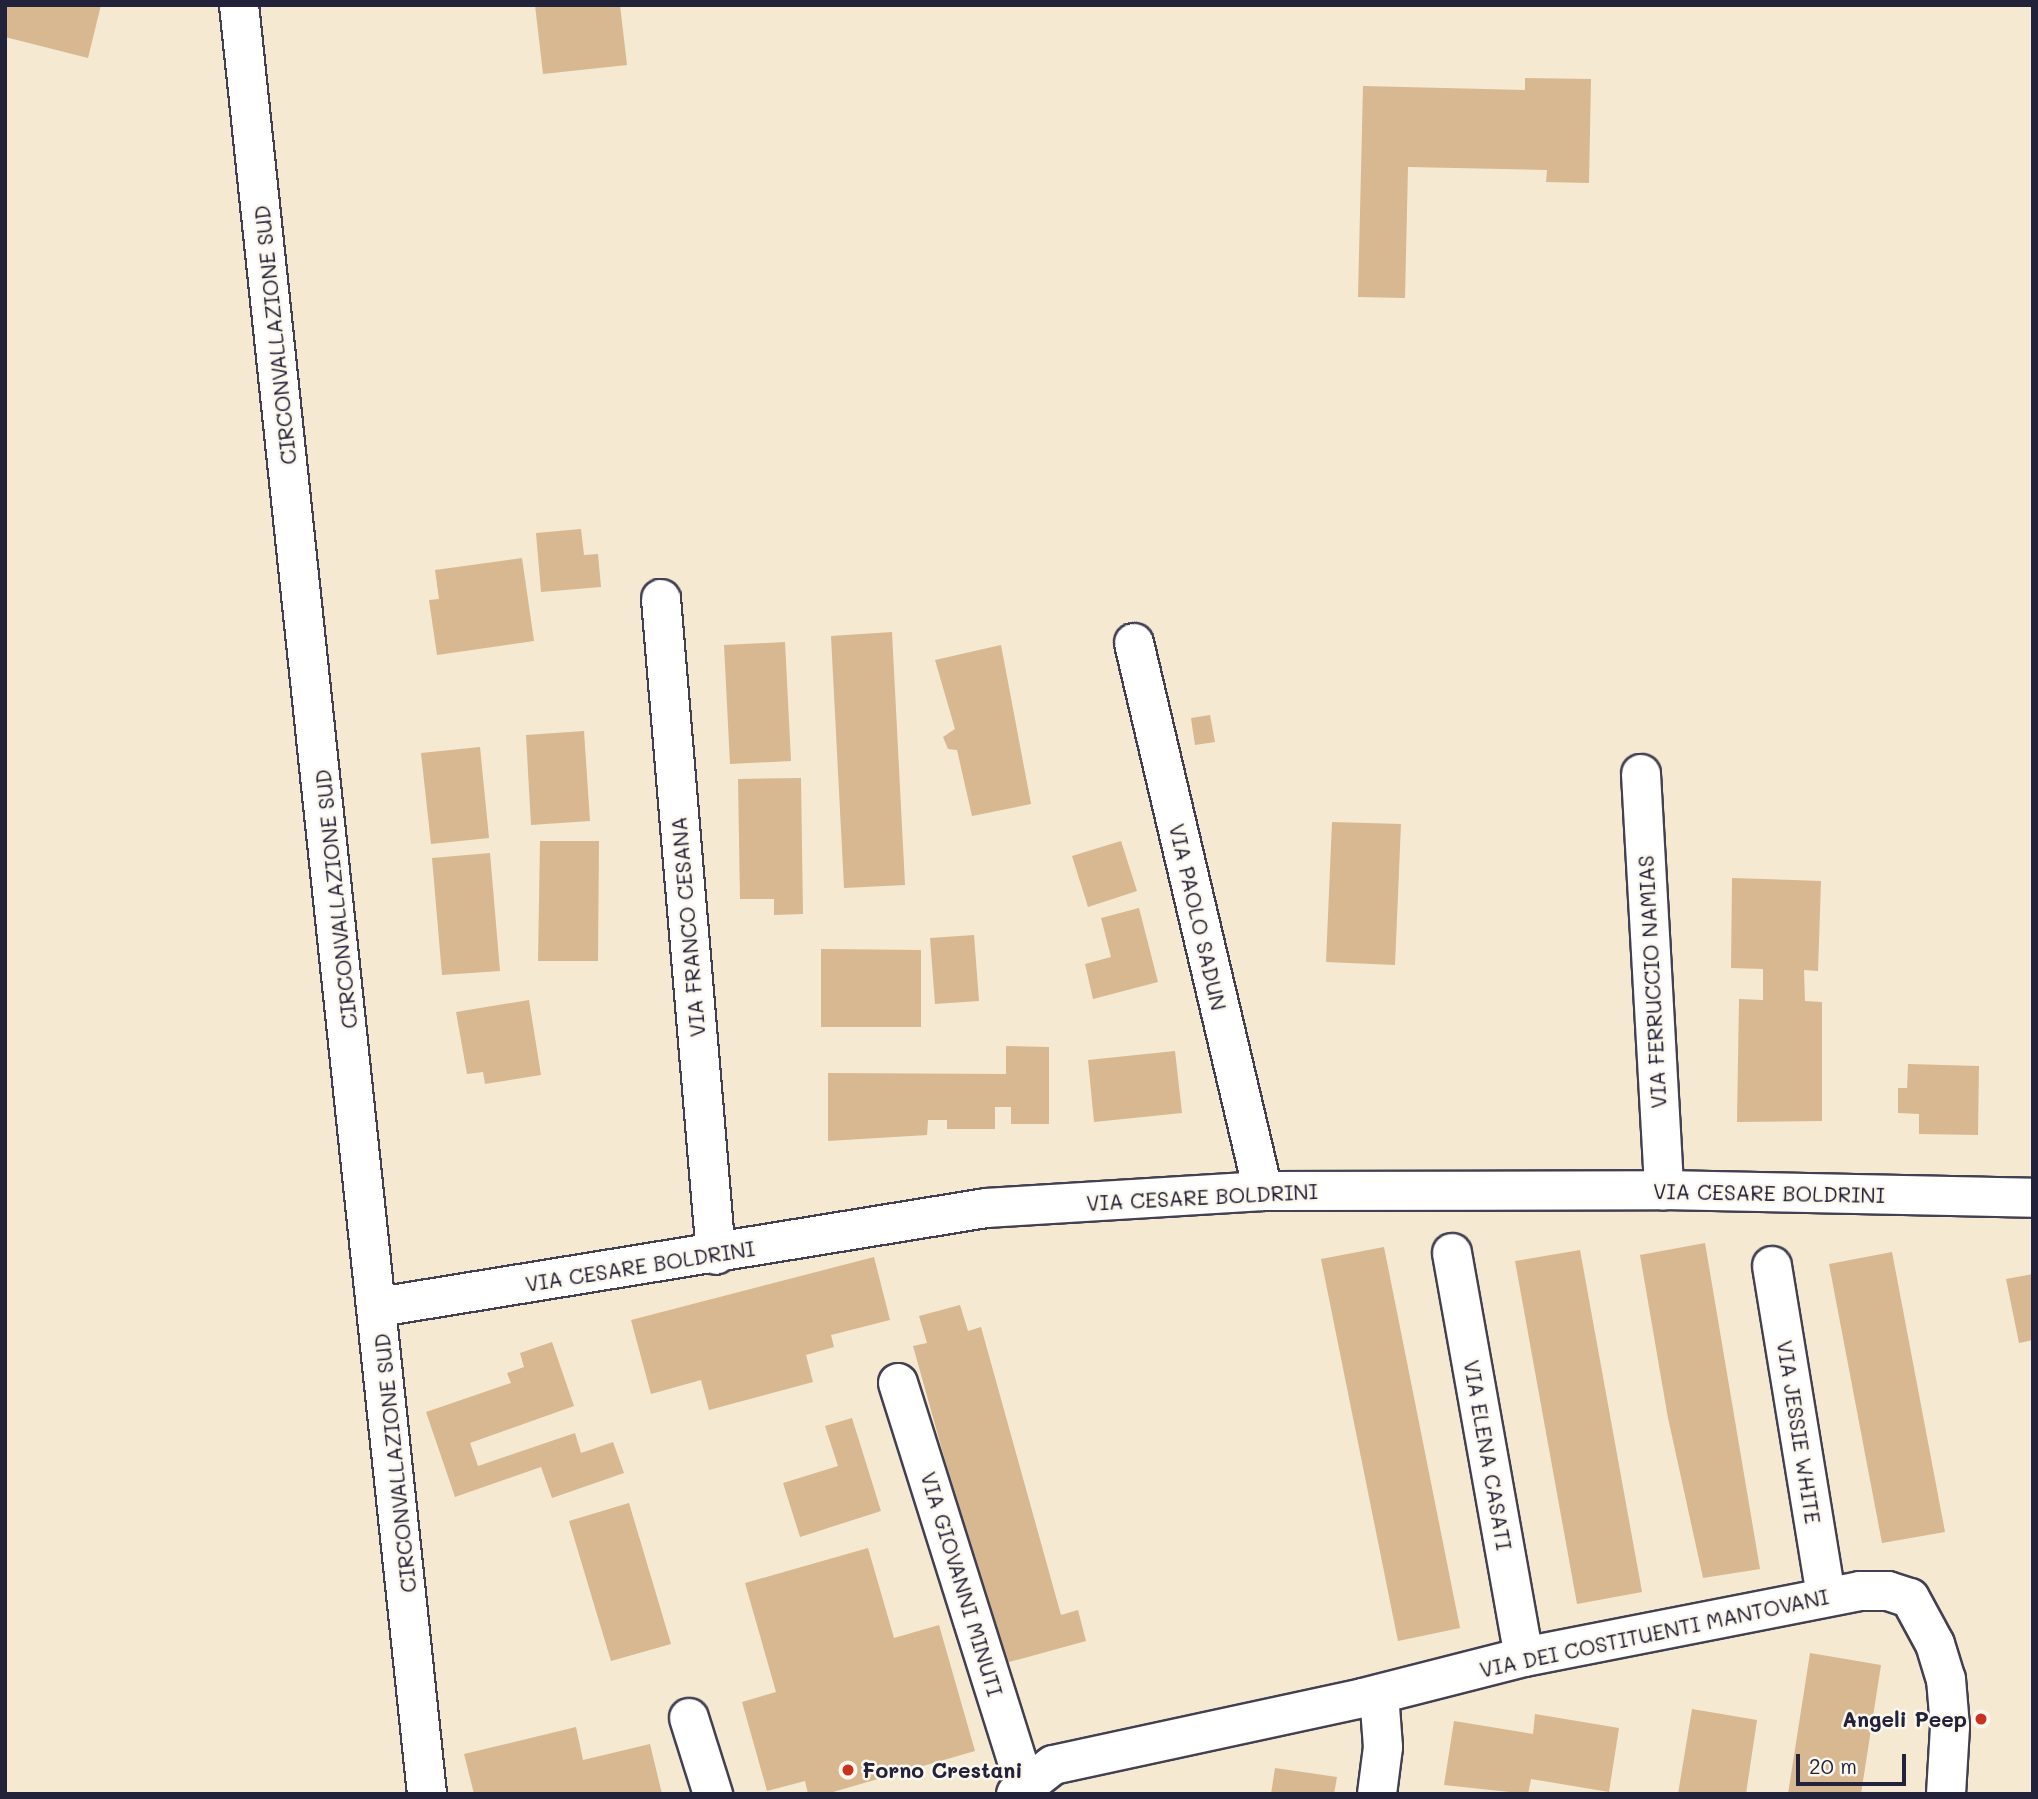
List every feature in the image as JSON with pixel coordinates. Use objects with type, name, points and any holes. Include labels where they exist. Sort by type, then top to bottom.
[{"type":"street","name":"CIRCONVALLAZIONE SUD","points":[[239,5],[380,1307],[427,1794]]},
{"type":"street","name":"VIA FRANCO CESANA","points":[[661,599],[716,1255]]},
{"type":"street","name":"VIA PAOLO SADUN","points":[[1134,643],[1262,1191]]},
{"type":"street","name":"VIA FERRUCCIO NAMIAS","points":[[1641,774],[1664,1191]]},
{"type":"street","name":"VIA CESARE BOLDRINI","points":[[380,1307],[716,1255],[986,1208],[1262,1191],[1664,1191],[2033,1198]]},
{"type":"street","name":"VIA ELENA CASATI","points":[[1452,1254],[1524,1657]]},
{"type":"street","name":"VIA JESSIE WHITE","points":[[1772,1266],[1826,1598]]},
{"type":"street","name":"VIA GIOVANNI MINUTI","points":[[898,1383],[1021,1790]]},
{"type":"street","name":"VIA DEI COSTITUENTI MANTOVANI","points":[[1021,1790],[1053,1765],[1379,1694],[1524,1657],[1826,1598],[1888,1591],[1910,1598],[1922,1613],[1946,1679],[1950,1757],[1946,1794]]},
{"type":"street","points":[[1377,1794],[1383,1747],[1379,1694]]},
{"type":"street","points":[[689,1718],[713,1794]]},
{"type":"building","points":[[5,5],[101,5],[88,58],[5,37]]},
{"type":"building","points":[[535,5],[620,5],[627,65],[543,74]]},
{"type":"building","points":[[1525,78],[1591,79],[1589,183],[1546,182],[1547,170],[1408,167],[1405,298],[1358,297],[1363,86],[1525,90]]},
{"type":"building","points":[[581,529],[584,555],[598,554],[601,587],[541,592],[536,533]]},
{"type":"building","points":[[522,558],[534,641],[437,655],[429,600],[439,599],[435,570]]},
{"type":"building","points":[[892,632],[905,885],[844,888],[831,636]]},
{"type":"building","points":[[785,642],[791,761],[730,764],[724,645]]},
{"type":"building","points":[[1001,645],[1031,804],[972,816],[957,750],[948,749],[943,737],[955,729],[935,660]]},
{"type":"building","points":[[1210,715],[1215,742],[1195,745],[1191,718]]},
{"type":"building","points":[[584,731],[590,821],[531,825],[526,735]]},
{"type":"building","points":[[480,747],[489,838],[431,844],[421,753]]},
{"type":"building","points":[[801,778],[803,914],[774,915],[774,899],[740,899],[738,779]]},
{"type":"building","points":[[1332,822],[1401,824],[1395,965],[1326,962]]},
{"type":"building","points":[[540,841],[599,841],[598,961],[538,961]]},
{"type":"building","points":[[1121,841],[1137,891],[1088,907],[1072,856]]},
{"type":"building","points":[[490,853],[500,971],[442,975],[432,858]]},
{"type":"building","points":[[1732,878],[1821,881],[1818,971],[1804,970],[1805,1001],[1822,1002],[1822,1121],[1737,1122],[1739,999],[1763,1000],[1763,969],[1731,968]]},
{"type":"building","points":[[1139,908],[1158,982],[1093,999],[1085,964],[1111,957],[1101,918]]},
{"type":"building","points":[[974,935],[979,1001],[935,1004],[930,938]]},
{"type":"building","points":[[821,949],[921,950],[921,1027],[821,1027]]},
{"type":"building","points":[[529,1000],[541,1075],[485,1084],[483,1072],[467,1074],[456,1012]]},
{"type":"building","points":[[1006,1046],[1049,1047],[1049,1124],[1011,1124],[1011,1107],[995,1107],[995,1129],[947,1129],[947,1120],[928,1120],[927,1135],[828,1141],[828,1073],[1006,1074]]},
{"type":"building","points":[[1175,1051],[1182,1113],[1094,1122],[1088,1060]]},
{"type":"building","points":[[1908,1064],[1979,1066],[1978,1135],[1919,1134],[1919,1114],[1898,1113],[1898,1088],[1907,1088]]},
{"type":"building","points":[[1705,1243],[1760,1569],[1703,1578],[1668,1418],[1640,1255]]},
{"type":"building","points":[[1384,1247],[1460,1628],[1398,1641],[1321,1259]]},
{"type":"building","points":[[1580,1250],[1642,1592],[1577,1604],[1515,1261]]},
{"type":"building","points":[[1892,1252],[1945,1532],[1882,1543],[1829,1264]]},
{"type":"building","points":[[874,1257],[890,1320],[831,1335],[834,1347],[806,1355],[813,1382],[709,1410],[701,1380],[651,1394],[631,1320]]},
{"type":"building","points":[[2033,1274],[2033,1340],[2019,1343],[2006,1279]]},
{"type":"building","points":[[960,1305],[968,1331],[981,1327],[1061,1615],[1078,1610],[1086,1641],[1002,1664],[913,1346],[927,1343],[919,1316]]},
{"type":"building","points":[[552,1342],[574,1406],[470,1443],[478,1466],[575,1433],[581,1453],[613,1442],[624,1473],[552,1498],[541,1467],[455,1497],[426,1412],[511,1383],[507,1373],[524,1367],[520,1353]]},
{"type":"building","points":[[852,1418],[881,1511],[800,1537],[783,1483],[838,1466],[825,1426]]},
{"type":"building","points":[[629,1503],[671,1644],[611,1661],[569,1521]]},
{"type":"building","points":[[868,1548],[894,1638],[939,1625],[975,1751],[826,1794],[808,1794],[805,1781],[767,1791],[742,1702],[776,1692],[745,1583]]},
{"type":"building","points":[[1810,1653],[1881,1665],[1861,1794],[1788,1794]]},
{"type":"building","points":[[1692,1709],[1757,1720],[1746,1794],[1678,1794]]},
{"type":"building","points":[[1535,1714],[1619,1728],[1609,1792],[1531,1779],[1528,1794],[1444,1785],[1454,1721],[1533,1734]]},
{"type":"building","points":[[576,1727],[583,1760],[650,1744],[662,1794],[474,1794],[464,1754]]},
{"type":"building","points":[[1275,1768],[1337,1777],[1334,1794],[1271,1794]]},
{"type":"place","name":"Angeli Peep","points":[[1981,1719]]},
{"type":"place","name":"Forno Crestani","points":[[848,1770]]}]
